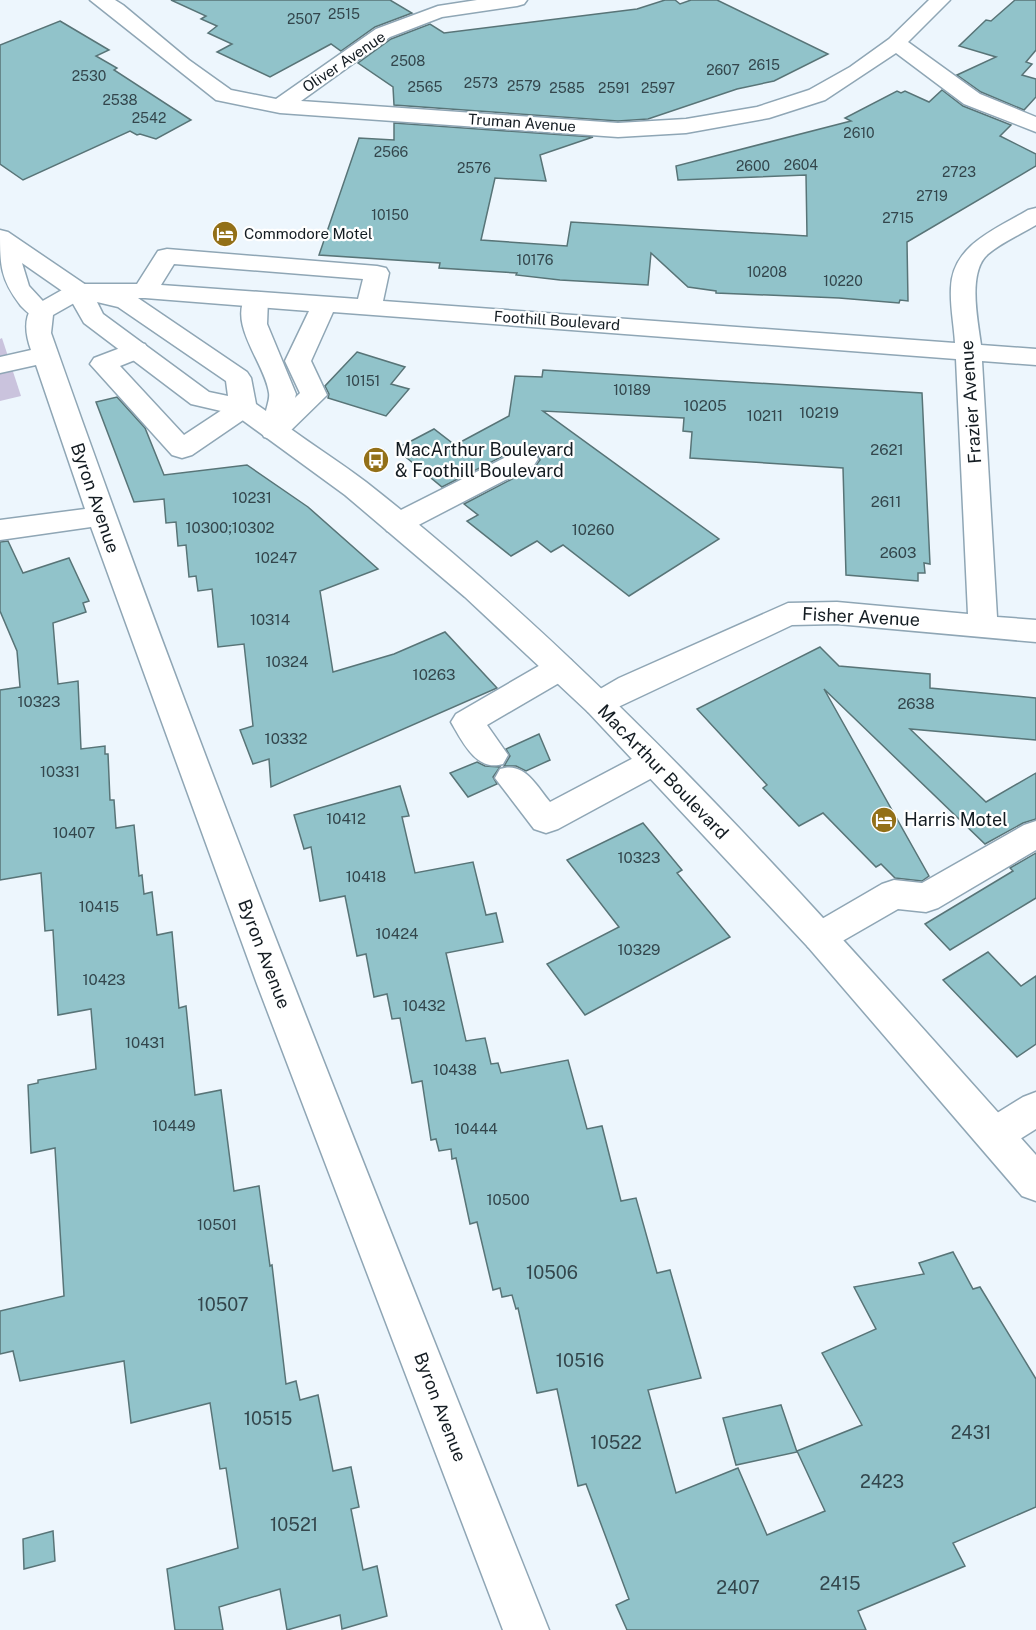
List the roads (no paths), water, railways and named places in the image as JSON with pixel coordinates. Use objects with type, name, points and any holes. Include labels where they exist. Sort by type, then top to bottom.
[{"type":"street","name":"Truman Avenue","points":[[100,0],[117,9],[182,64],[224,95],[280,106],[618,130],[686,126],[761,113],[817,95],[857,71],[896,43],[940,0]]},
{"type":"street","name":"Oliver Avenue","points":[[280,106],[384,33],[438,12],[517,0]]},
{"type":"street","points":[[896,43],[972,99],[1036,126]]},
{"type":"street","name":"Frazier Avenue","points":[[983,626],[971,382],[963,287],[966,268],[978,250],[1036,215]]},
{"type":"street","points":[[1,237],[6,273],[41,312],[78,291]]},
{"type":"street","name":"MacArthur Boulevard","points":[[1,237],[78,291],[126,301],[238,378],[243,408]]},
{"type":"street","points":[[145,291],[167,256],[376,273],[369,307]]},
{"type":"street","name":"Foothill Boulevard","points":[[78,291],[145,291],[1036,357]]},
{"type":"street","name":"MacArthur Boulevard","points":[[78,291],[93,318],[200,398],[243,408],[354,488],[475,590],[560,668],[598,704],[820,937],[1036,1183]]},
{"type":"street","points":[[256,299],[254,324],[283,394],[274,431]]},
{"type":"street","points":[[274,431],[314,395],[298,361],[324,304]]},
{"type":"street","name":"Byron Avenue","points":[[41,312],[38,333],[100,516],[242,898],[526,1630]]},
{"type":"street","points":[[136,350],[103,364],[182,449],[243,408]]},
{"type":"street","points":[[0,364],[45,355]]},
{"type":"street","points":[[397,524],[524,459]]},
{"type":"street","points":[[0,530],[100,516]]},
{"type":"street","name":"Fisher Avenue","points":[[598,704],[630,686],[788,614],[837,613],[1036,631]]},
{"type":"street","points":[[560,668],[466,722],[546,820],[654,762]]},
{"type":"street","points":[[820,937],[894,894],[926,898],[1036,834]]},
{"type":"street","points":[[994,1135],[1036,1109]]},
{"type":"place","name":"Commodore Motel","points":[[225,234]]},
{"type":"place","name":"MacArthur Boulevard & Foothill Boulevard","points":[[376,460]]},
{"type":"place","name":"Harris Motel","points":[[884,820]]}]
